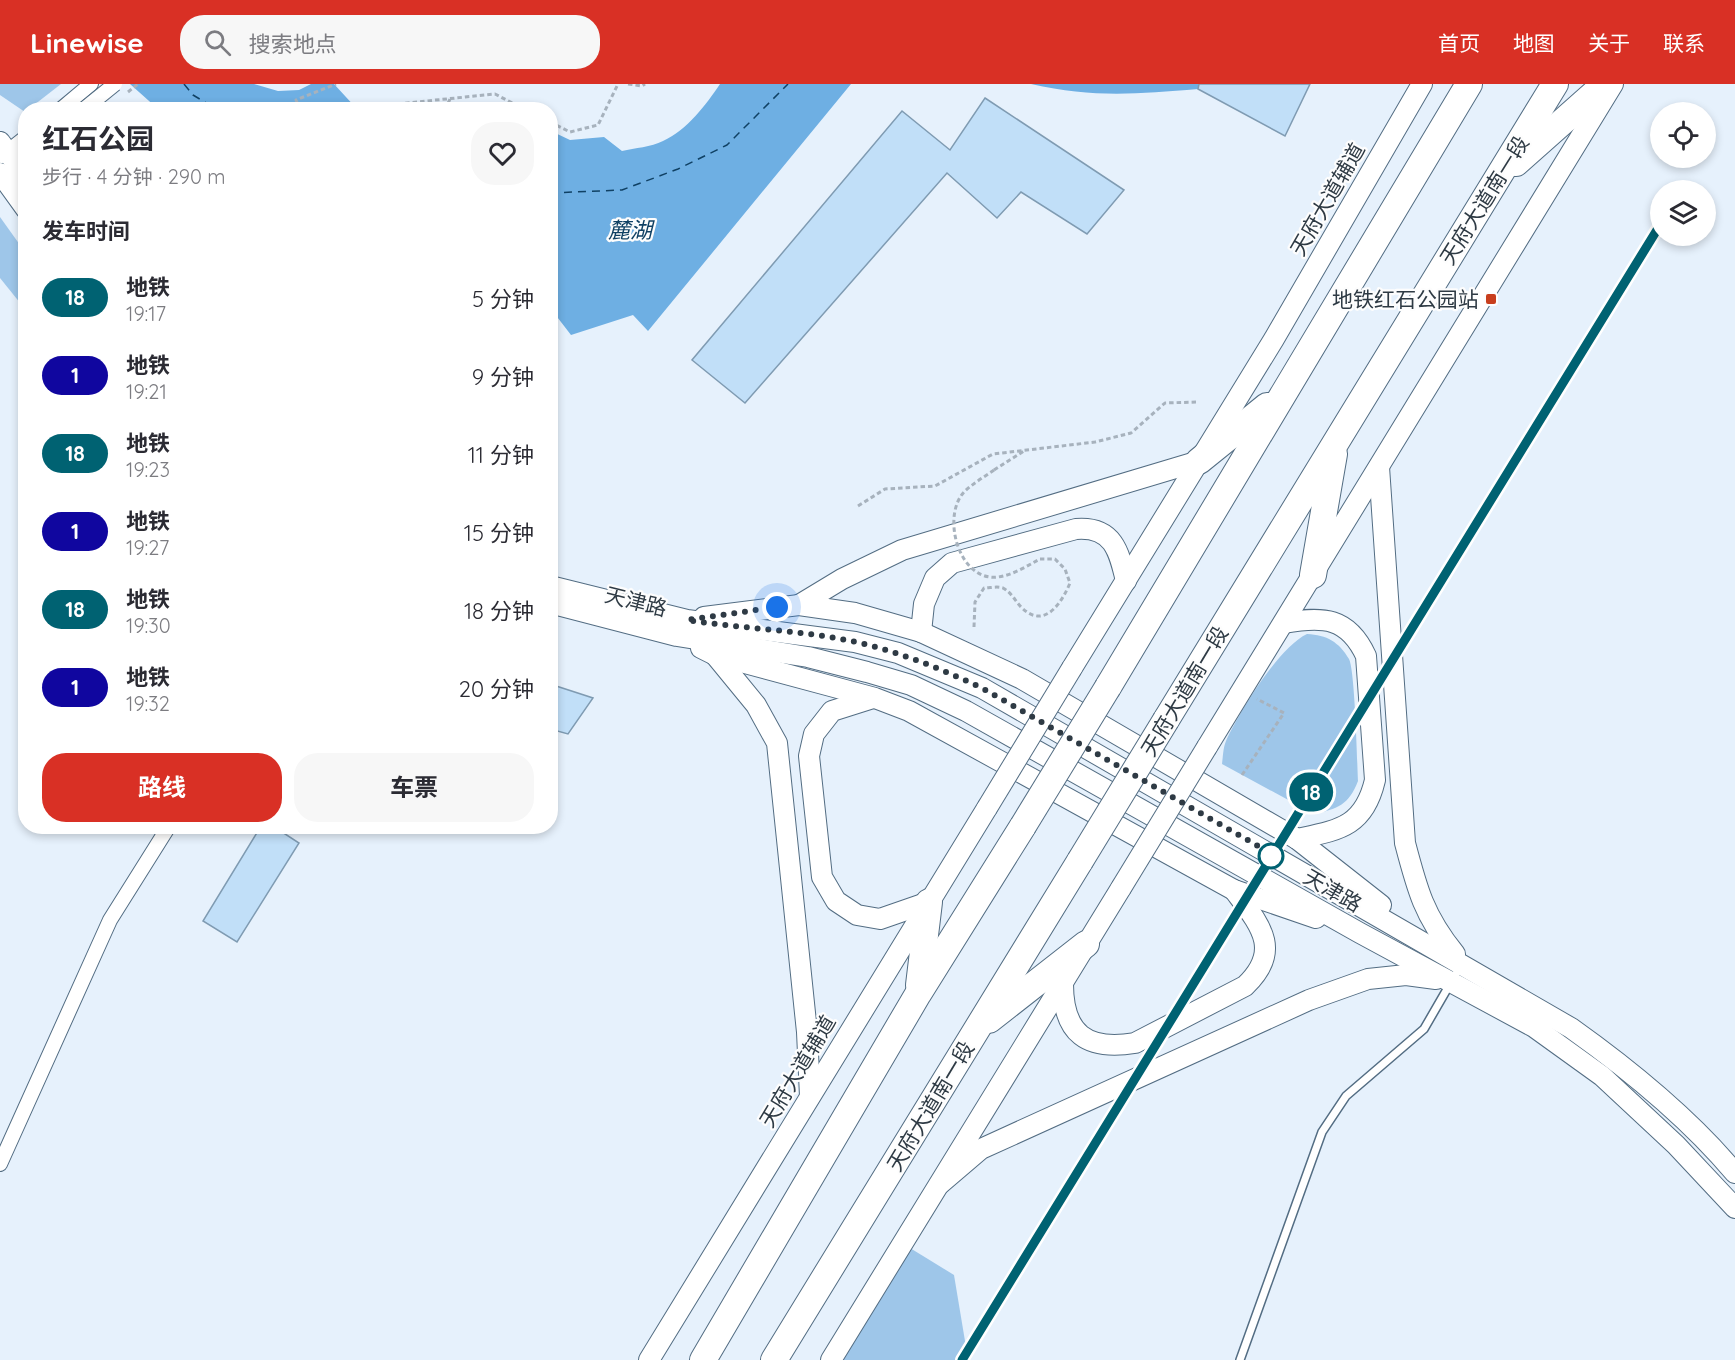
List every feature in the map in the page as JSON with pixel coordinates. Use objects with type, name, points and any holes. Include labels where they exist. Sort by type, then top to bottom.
[{"type":"highway","points":[[1434,141],[1448,84]]},
{"type":"highway","points":[[703,1360],[918,994],[1108,687],[1469,84]]},
{"type":"highway","name":"天府大道南一段","points":[[774,1360],[1555,84]]},
{"type":"highway","points":[[1498,179],[1605,84]]},
{"type":"highway","points":[[1199,461],[1282,395]]},
{"type":"highway","points":[[1313,575],[1336,440]]},
{"type":"highway","points":[[918,994],[929,902]]},
{"type":"highway","points":[[977,1030],[1086,944]]},
{"type":"street","points":[[69,102],[91,84]]},
{"type":"street","points":[[93,102],[115,84]]},
{"type":"street","name":"天府大道辅道","points":[[649,1360],[1274,339],[1422,84]]},
{"type":"street","points":[[831,1360],[1613,84]]},
{"type":"street","points":[[18,150],[10,163],[18,186]]},
{"type":"street","points":[[799,605],[842,579],[902,550],[1199,461]]},
{"type":"street","points":[[1379,467],[1405,843],[1419,898],[1437,931],[1462,963]]},
{"type":"street","points":[[921,633],[924,604],[935,578],[952,563],[1076,529],[1090,527],[1104,534],[1119,552],[1125,581]]},
{"type":"street","name":"天津路","points":[[558,589],[619,613]]},
{"type":"street","name":"天津路","points":[[558,604],[619,613],[808,657],[911,685],[966,711],[1360,933],[1534,1027],[1602,1076],[1676,1144],[1735,1208]]},
{"type":"street","points":[[682,628],[755,609],[799,605],[855,614],[921,633],[1022,678],[1297,839],[1427,943]]},
{"type":"street","points":[[1284,623],[1324,619],[1341,624],[1358,639],[1366,656],[1375,780],[1371,799],[1362,813],[1351,823],[1335,831],[1297,839]]},
{"type":"street","points":[[682,628],[715,655],[756,705],[777,743],[807,1032],[810,1096]]},
{"type":"street","name":"天津路","points":[[682,628],[855,642],[898,653],[982,688],[1462,963],[1571,1028],[1620,1062],[1702,1137],[1735,1173]]},
{"type":"street","points":[[715,655],[875,698],[949,730],[1234,890],[1360,933]]},
{"type":"street","points":[[875,698],[832,711],[814,734],[809,756],[822,877],[836,901],[857,915],[880,919],[929,902]]},
{"type":"street","points":[[0,1164],[110,920],[164,834]]},
{"type":"street","points":[[1063,984],[1063,1006],[1078,1032],[1094,1045],[1116,1046],[1135,1043],[1245,986],[1258,974],[1266,957],[1265,937],[1234,890]]},
{"type":"street","points":[[940,1184],[981,1149],[1309,999],[1368,979],[1406,975],[1452,981]]},
{"type":"lane","points":[[1240,1360],[1323,1132],[1346,1096],[1424,1029],[1462,963]]},
{"type":"path","points":[[297,102],[296,100],[336,84]]},
{"type":"path","points":[[558,126],[570,132],[598,125],[618,84]]},
{"type":"path","points":[[628,84],[642,86],[645,84]]},
{"type":"path","points":[[414,102],[495,94],[510,102]]},
{"type":"path","points":[[858,506],[885,489],[935,486],[993,454],[1095,442],[1131,433],[1165,403],[1196,402]]},
{"type":"path","points":[[974,627],[975,602],[984,588],[1001,587],[1014,596],[1024,610],[1039,615],[1052,612],[1063,600],[1070,584],[1065,569],[1054,559],[1040,559],[1017,572],[996,578],[972,570],[959,550],[952,517],[963,493],[1025,450]]},
{"type":"path","points":[[1242,775],[1284,713],[1253,697]]},
{"type":"shaded area","points":[[0,84],[61,84],[38,102],[18,102],[18,107],[0,95]]},
{"type":"shaded area","points":[[0,217],[18,242],[18,300],[0,278]]},
{"type":"shaded area","points":[[1307,634],[1321,636],[1332,641],[1349,659],[1353,680],[1357,755],[1358,781],[1351,796],[1336,808],[1314,814],[1222,764],[1226,741],[1250,697],[1284,652]]},
{"type":"shaded area","points":[[910,1248],[954,1275],[967,1353],[963,1360],[842,1360]]},
{"type":"water","points":[[130,84],[254,84],[278,91],[299,90],[311,84],[334,84],[351,102],[150,102]]},
{"type":"water","name":"麓湖","points":[[720,84],[851,84],[648,331],[633,315],[571,335],[558,318],[558,134],[570,140],[604,137],[622,151],[663,141],[688,124]]},
{"type":"water","points":[[1031,84],[1199,84],[1198,89],[1114,94]]},
{"type":"building","points":[[1199,84],[1310,84],[1285,136],[1198,89]]},
{"type":"building","points":[[985,98],[1124,190],[1087,234],[1021,192],[997,218],[947,173],[745,403],[692,360],[902,111],[950,150]]},
{"type":"building","points":[[558,687],[593,698],[568,734],[558,731]]},
{"type":"building","points":[[256,834],[285,834],[299,843],[237,942],[203,921]]},
{"type":"ferry route","points":[[184,84],[193,95],[205,102]]},
{"type":"ferry route","points":[[558,193],[622,190],[678,169],[727,145],[788,84]]},
{"type":"metro line","name":"18","points":[[962,1360],[1650,241]]},
{"type":"place","name":"地铁红石公园站","points":[[1491,299]]},
{"type":"route","points":[[777,607],[687,620],[855,642],[898,653],[938,668],[982,688],[1265,850],[1271,856]]}]
